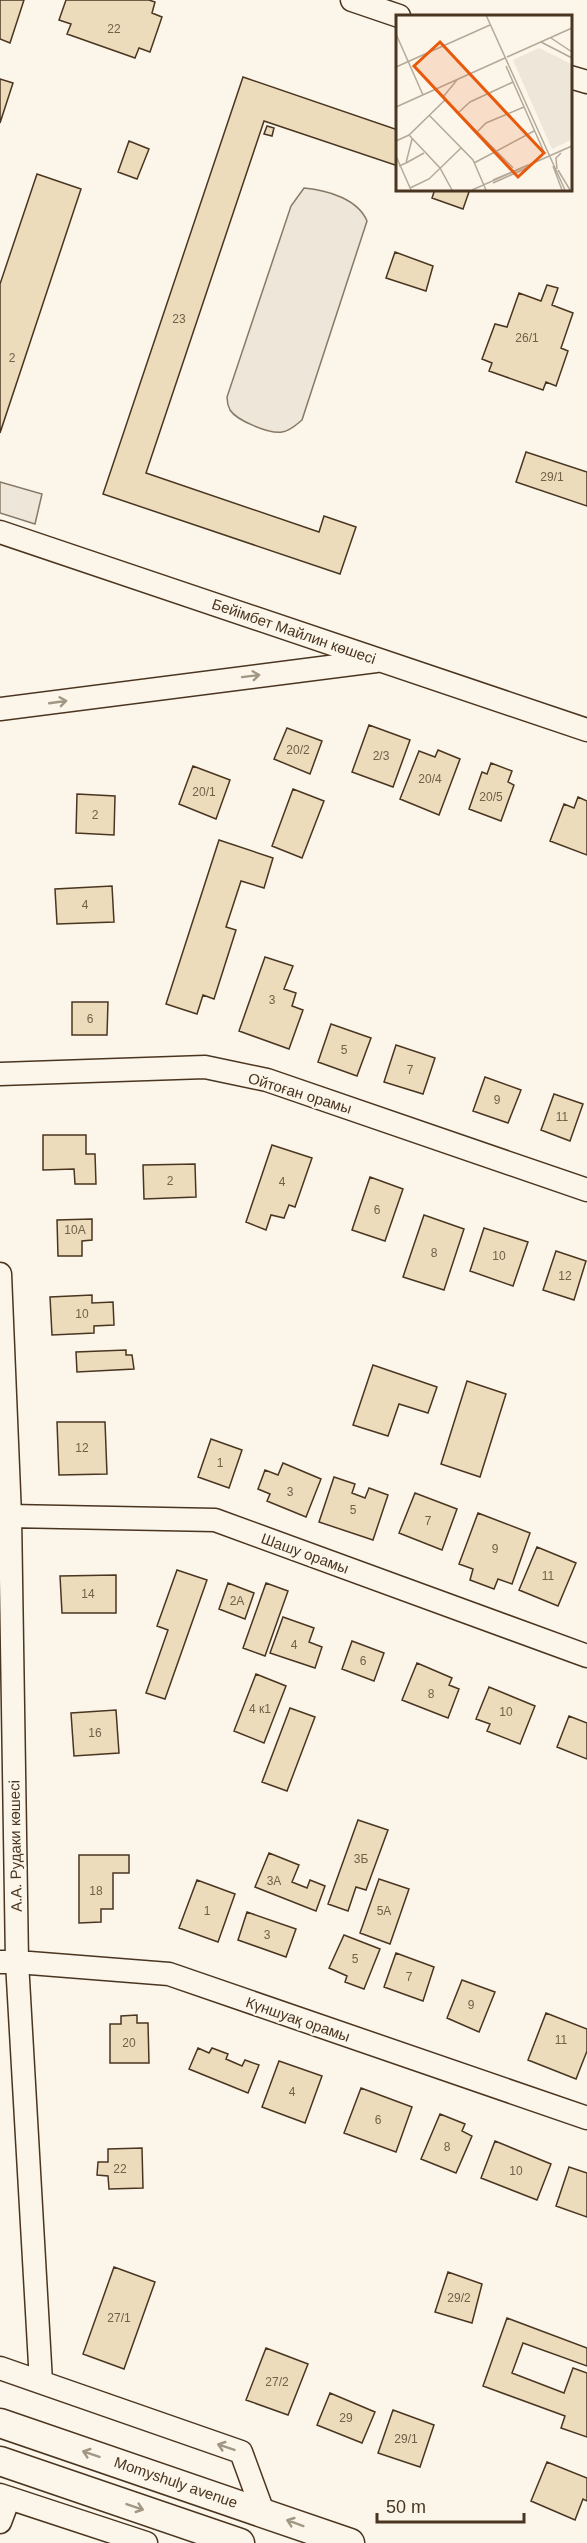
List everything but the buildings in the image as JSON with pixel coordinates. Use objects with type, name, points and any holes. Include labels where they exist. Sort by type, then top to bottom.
[{"type":"main road","name":"Momyshuly avenue","points":[[0,2423],[351,2543]]},
{"type":"main road","points":[[0,2461],[240,2543]]},
{"type":"street","points":[[352,0],[396,15]]},
{"type":"street","points":[[572,77],[587,82]]},
{"type":"street","name":"Бейімбет Майлин көшесі","points":[[0,532],[587,730]]},
{"type":"street","points":[[0,709],[382,661]]},
{"type":"street","name":"Ойтоған орамы","points":[[0,1074],[205,1067],[236,1073],[267,1080],[587,1190]]},
{"type":"street","name":"А.А. Рудаки көшесі","points":[[0,1274],[10,1516],[8,1962],[41,2382]]},
{"type":"street","name":"Шашу орамы","points":[[10,1516],[215,1520],[587,1656]]},
{"type":"street","name":"Күншуақ орамы","points":[[8,1962],[169,1974],[587,2118]]},
{"type":"street","points":[[0,2368],[241,2452],[263,2512]]},
{"type":"street","points":[[0,2522],[4,2496],[146,2543]]},
{"type":"shaded area","points":[[304,188],[322,191],[349,201],[363,213],[367,221],[302,420],[293,428],[277,432],[254,426],[239,418],[230,410],[227,397],[291,206]]},
{"type":"shaded area","points":[[0,482],[42,494],[35,524],[0,513]]}]
